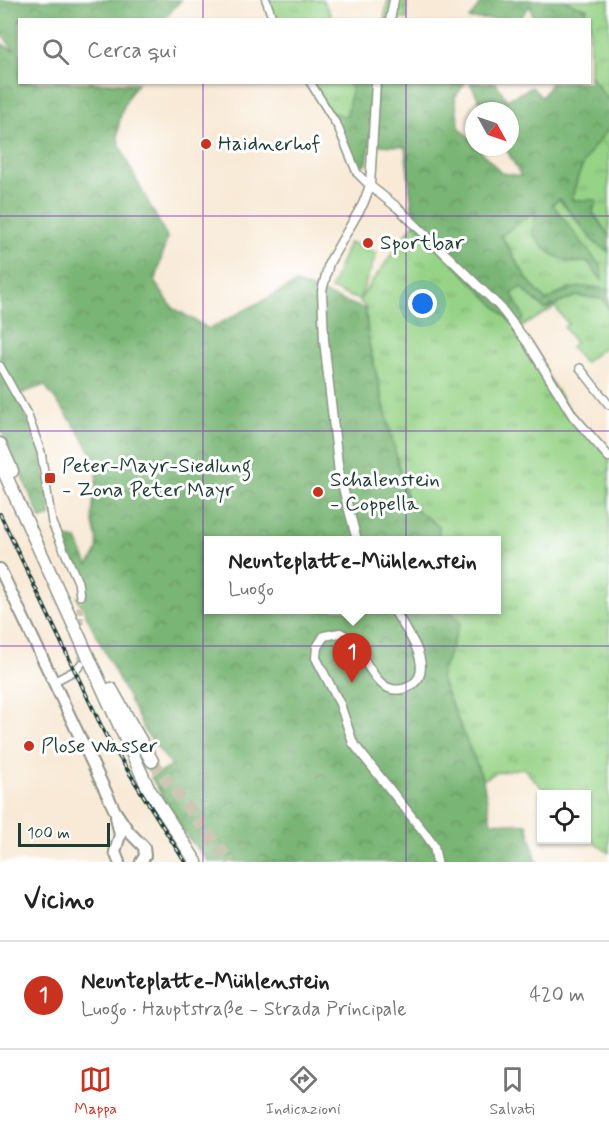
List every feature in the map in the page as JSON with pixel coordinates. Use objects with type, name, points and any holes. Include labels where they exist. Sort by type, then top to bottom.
[{"type":"highway","points":[[0,444],[112,691],[152,761]]},
{"type":"highway","points":[[0,463],[148,788],[196,862]]},
{"type":"main road","points":[[0,569],[115,811],[134,837],[144,846],[145,860]]},
{"type":"main road","points":[[115,811],[120,841],[116,852],[119,862]]},
{"type":"main road","points":[[120,841],[134,837]]},
{"type":"street","points":[[266,0],[272,18]]},
{"type":"street","points":[[390,18],[394,0]]},
{"type":"street","points":[[311,84],[343,136],[357,173],[398,208],[500,307],[526,342],[573,417],[609,457]]},
{"type":"street","points":[[356,536],[339,473],[324,340],[322,291],[329,263],[363,204],[370,186],[375,84]]},
{"type":"street","points":[[0,366],[28,416],[41,452],[52,523],[78,582],[80,596]]},
{"type":"street","points":[[580,368],[609,405]]},
{"type":"street","points":[[397,614],[415,647],[420,664],[418,678],[409,687],[397,690],[381,684],[351,640],[340,633],[324,636],[317,646],[316,658],[340,704],[358,752],[424,832],[434,846],[437,862]]},
{"type":"street","points":[[55,681],[76,670],[81,664]]},
{"type":"green space","points":[[0,0],[181,0],[165,18],[18,18],[18,84],[137,84],[123,108],[118,138],[132,171],[167,237],[155,283],[173,308],[209,329],[296,283],[365,309],[369,344],[408,504],[439,526],[438,536],[204,536],[204,614],[453,614],[460,623],[440,677],[483,780],[491,822],[527,824],[537,862],[209,862],[184,833],[151,777],[172,766],[146,733],[77,597],[86,596],[85,581],[60,537],[77,540],[88,565],[96,553],[98,544],[92,517],[97,472],[95,462],[84,439],[45,385],[17,395],[41,452],[51,516],[41,519],[0,427],[0,43],[15,51],[0,32]]},
{"type":"green space","points":[[266,0],[323,0],[332,18],[273,18]]},
{"type":"green space","points":[[388,0],[406,0],[407,18],[384,18]]},
{"type":"green space","points":[[483,0],[562,0],[587,9],[582,18],[533,18],[530,5],[521,18],[470,18]]},
{"type":"green space","points":[[562,0],[609,0],[609,101],[591,77],[591,18],[582,18],[587,9]]},
{"type":"green space","points":[[591,77],[609,101],[609,129],[595,145],[585,162],[572,200],[596,200],[593,213],[609,236],[609,252],[595,243],[560,199],[552,204],[601,267],[602,280],[588,262],[556,257],[545,248],[533,234],[535,211],[501,236],[527,279],[546,301],[562,292],[576,288],[599,288],[608,290],[609,310],[603,299],[576,296],[545,309],[521,287],[512,294],[524,317],[518,329],[414,223],[405,147],[370,144],[367,164],[355,168],[330,112],[347,117],[352,84],[464,84],[455,97],[459,127],[465,133],[465,156],[485,156],[501,173],[521,176],[510,156],[519,156],[519,102],[480,102],[471,84],[497,84],[507,100],[532,87],[542,98],[550,84],[591,84]]},
{"type":"green space","points":[[311,84],[352,84],[347,117],[330,112]]},
{"type":"green space","points":[[609,129],[609,236],[593,213],[572,200],[584,162]]},
{"type":"green space","points":[[559,199],[595,243],[609,252],[609,291],[568,288],[546,301],[527,279],[501,235],[535,210],[568,263],[588,262],[601,279],[601,267],[551,204]]},
{"type":"green space","points":[[414,223],[523,317],[512,294],[521,287],[545,309],[576,296],[603,299],[609,310],[609,347],[607,345],[584,363],[571,347],[575,343],[564,327],[568,324],[555,307],[518,329],[565,404],[609,457],[609,853],[591,840],[591,790],[544,790],[523,768],[495,773],[483,780],[440,677],[460,623],[453,614],[501,614],[501,536],[438,536],[439,526],[408,504],[369,344],[366,309],[359,300]]},
{"type":"green space","points":[[349,242],[377,253],[359,300],[331,289]]},
{"type":"tunnel","points":[[80,596],[80,631]]},
{"type":"tunnel","points":[[80,645],[81,664]]},
{"type":"tunnel","points":[[152,761],[230,862]]},
{"type":"railway","points":[[0,514],[105,734],[185,862]]},
{"type":"place","name":"Haidnerhof","points":[[206,144]]},
{"type":"place","name":"Sportbar","points":[[368,243]]},
{"type":"place","name":"Peter-Mayr-Siedlung - Zona Peter Mayr","points":[[50,478]]},
{"type":"place","name":"Schalenstein - Coppella","points":[[318,492]]},
{"type":"place","name":"Neunteplatte-Mühlenstein","points":[[352,683]]},
{"type":"place","name":"Plose Wasser","points":[[29,746]]}]
